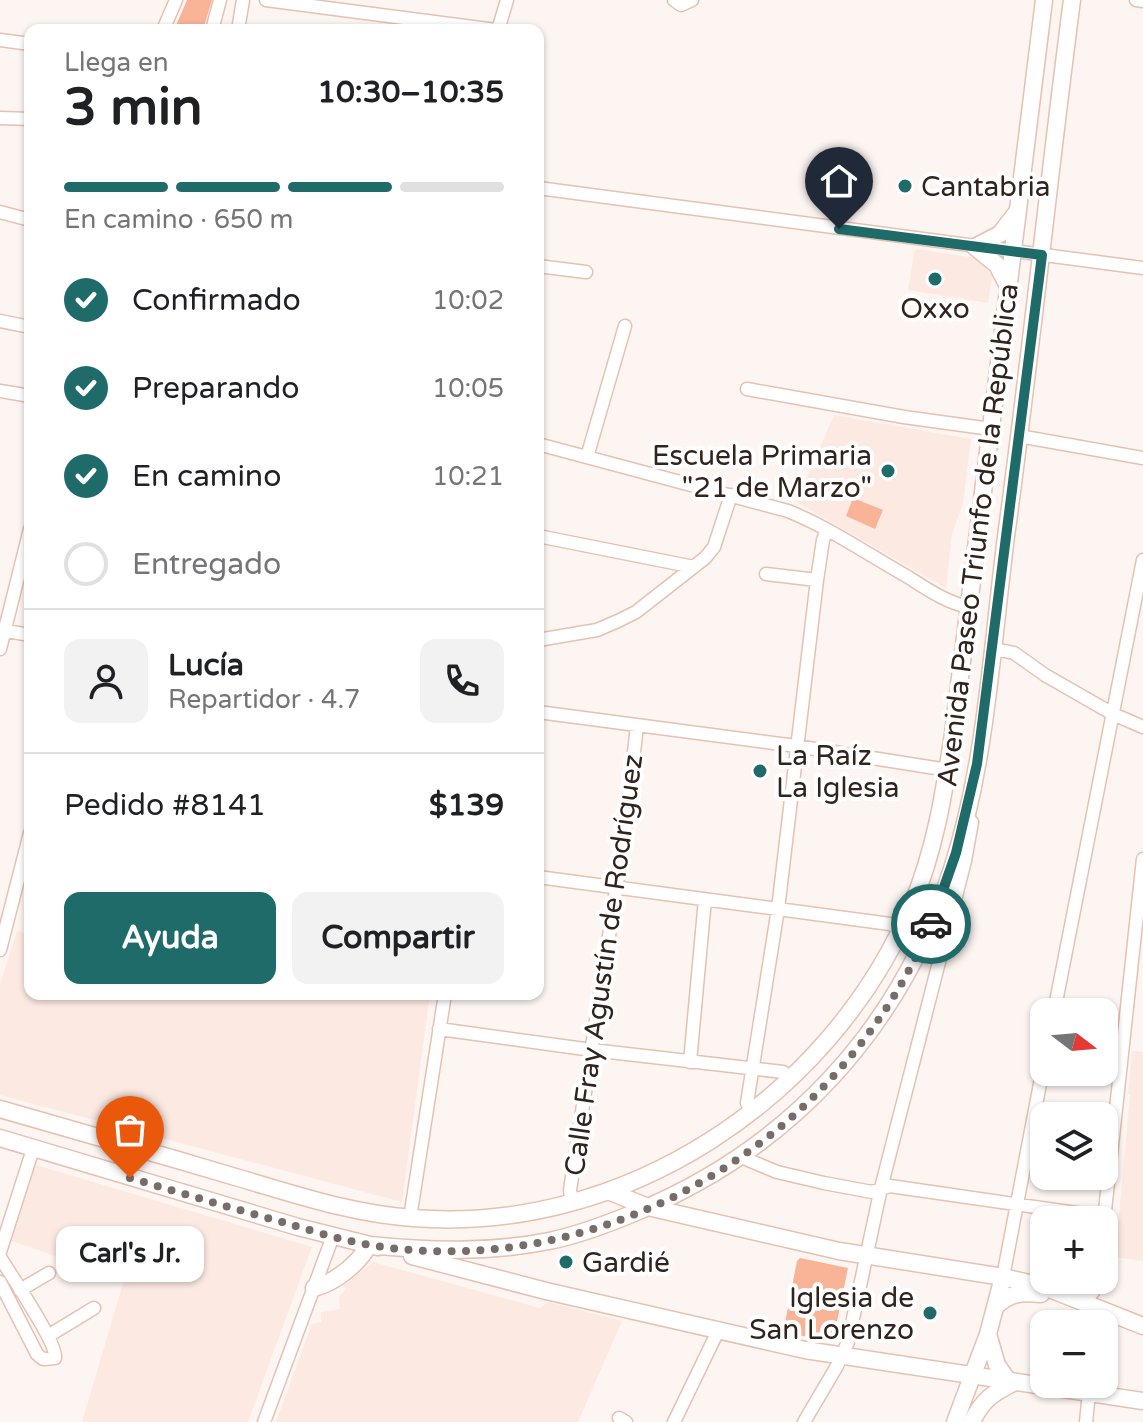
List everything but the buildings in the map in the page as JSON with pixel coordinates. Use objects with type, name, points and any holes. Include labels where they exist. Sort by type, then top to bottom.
[{"type":"main road","name":"Avenida Paseo Triunfo de la República","points":[[0,1109],[350,1208],[410,1218],[465,1220],[510,1216],[572,1203],[608,1191],[674,1161],[752,1112],[792,1079],[845,1017],[869,983],[901,929],[933,844],[953,734],[1044,0]]},
{"type":"main road","points":[[369,1245],[451,1251],[517,1246],[577,1235],[648,1207],[696,1184],[741,1157],[807,1106],[853,1054],[882,1015],[913,960],[940,902],[958,848],[970,795],[1019,436],[1072,0]]},
{"type":"main road","points":[[1009,288],[997,265],[975,247],[1000,234],[1018,211]]},
{"type":"main road","points":[[953,734],[961,750],[969,752],[979,746]]},
{"type":"main road","points":[[948,770],[963,778],[970,795]]},
{"type":"main road","points":[[0,1138],[298,1227],[718,1331],[842,1356],[1030,1385]]},
{"type":"main road","points":[[608,1191],[648,1207],[868,1256],[1003,1277],[1077,1299],[1143,1326]]},
{"type":"main road","points":[[298,1227],[311,1214],[310,1198]]},
{"type":"main road","points":[[314,1288],[339,1276],[360,1259],[369,1245]]},
{"type":"main road","points":[[955,1422],[988,1334],[1003,1277]]},
{"type":"main road","points":[[996,1306],[1015,1293],[1077,1299]]},
{"type":"main road","points":[[988,1334],[997,1365],[1011,1382]]},
{"type":"main road","points":[[972,1422],[988,1396],[1011,1382]]},
{"type":"main road","points":[[1118,1397],[1143,1401]]},
{"type":"street","points":[[166,24],[176,0]]},
{"type":"street","points":[[214,24],[220,0]]},
{"type":"street","points":[[239,24],[243,0]]},
{"type":"street","points":[[266,0],[451,24]]},
{"type":"street","points":[[499,24],[507,0]]},
{"type":"street","points":[[675,2],[686,4],[692,0]]},
{"type":"street","points":[[1136,0],[1143,1]]},
{"type":"street","points":[[0,40],[24,43]]},
{"type":"street","points":[[0,118],[24,121]]},
{"type":"street","points":[[544,189],[1143,268]]},
{"type":"street","points":[[0,212],[24,218]]},
{"type":"street","points":[[544,267],[586,272]]},
{"type":"street","points":[[0,321],[24,326]]},
{"type":"street","points":[[587,457],[625,326]]},
{"type":"street","points":[[747,389],[991,429]]},
{"type":"street","points":[[0,391],[24,395]]},
{"type":"street","points":[[1019,436],[1143,458]]},
{"type":"street","points":[[544,448],[788,511],[827,530],[936,594],[957,605],[969,607]]},
{"type":"street","points":[[544,639],[597,630],[636,612],[694,567],[714,547],[731,495]]},
{"type":"street","points":[[752,1112],[747,1103],[778,909],[817,580],[827,530]]},
{"type":"street","points":[[544,537],[694,567]]},
{"type":"street","points":[[0,649],[2,630],[24,551]]},
{"type":"street","points":[[1057,998],[1140,595],[1143,560]]},
{"type":"street","points":[[766,574],[817,580]]},
{"type":"street","points":[[2,630],[24,634]]},
{"type":"street","points":[[991,652],[1014,653],[1045,675],[1113,714],[1143,727]]},
{"type":"street","points":[[544,713],[796,746],[948,770]]},
{"type":"street","name":"Calle Fray Agustín de Rodríguez","points":[[572,1203],[570,1190],[637,726]]},
{"type":"street","points":[[804,1422],[842,1356],[868,1256],[881,1188],[965,861],[972,819],[970,795]]},
{"type":"street","points":[[0,950],[4,919],[24,853]]},
{"type":"street","points":[[1105,1206],[1143,859]]},
{"type":"street","points":[[544,878],[890,924],[901,929]]},
{"type":"street","points":[[690,1062],[705,899]]},
{"type":"street","points":[[410,1218],[444,1000]]},
{"type":"street","points":[[439,1029],[783,1072],[792,1079]]},
{"type":"street","points":[[1003,1277],[1039,1086]]},
{"type":"street","points":[[0,1282],[37,1354],[43,1359],[53,1359],[56,1351],[0,1254],[33,1149]]},
{"type":"street","points":[[741,1157],[777,1172],[867,1191],[890,1186],[1030,1207]]},
{"type":"street","points":[[264,1422],[333,1236]]},
{"type":"street","points":[[20,1290],[49,1273]]},
{"type":"street","points":[[1077,1299],[1088,1294]]},
{"type":"street","points":[[48,1336],[94,1308]]},
{"type":"street","points":[[674,1422],[718,1331]]},
{"type":"street","points":[[1086,1422],[1088,1398]]},
{"type":"shaded area","points":[[187,0],[212,0],[205,24],[177,24]]},
{"type":"shaded area","points":[[915,249],[977,258],[992,276],[988,303],[908,290]]},
{"type":"shaded area","name":"Escuela Primaria \"21 de Marzo\"","points":[[834,415],[971,439],[963,504],[952,534],[946,588],[796,502]]},
{"type":"shaded area","points":[[853,498],[883,510],[875,529],[846,516]]},
{"type":"shaded area","points":[[17,931],[24,933],[24,1000],[429,1000],[402,1202],[0,1095],[0,984]]},
{"type":"shaded area","points":[[1132,1051],[1143,1052],[1143,1261],[1118,1257]]},
{"type":"shaded area","points":[[36,1165],[312,1247],[248,1422],[82,1422],[124,1280],[9,1240]]},
{"type":"shaded area","points":[[800,1258],[848,1268],[834,1336],[830,1340],[783,1333]]},
{"type":"shaded area","points":[[373,1262],[540,1308],[548,1302],[622,1321],[578,1422],[276,1422],[312,1324],[321,1322],[321,1312],[340,1309],[339,1296],[346,1289],[343,1286]]},
{"type":"way so far","points":[[130,1178],[369,1245],[451,1251],[517,1246],[577,1235],[665,1200],[696,1184],[777,1132],[807,1106],[853,1054],[882,1015],[931,924]]},
{"type":"place","name":"Cantabria","points":[[905,186]]},
{"type":"place","name":"Oxxo","points":[[935,279]]},
{"type":"place","name":"Escuela Primaria \"21 de Marzo\"","points":[[888,471]]},
{"type":"place","name":"La Raíz La Iglesia","points":[[760,771]]},
{"type":"place","name":"Carl's Jr.","points":[[130,1178]]},
{"type":"place","name":"Gardié","points":[[566,1262]]},
{"type":"place","name":"Iglesia de San Lorenzo","points":[[930,1313]]},
{"type":"route","points":[[839,229],[1042,255],[977,764],[961,837],[931,924]]}]
